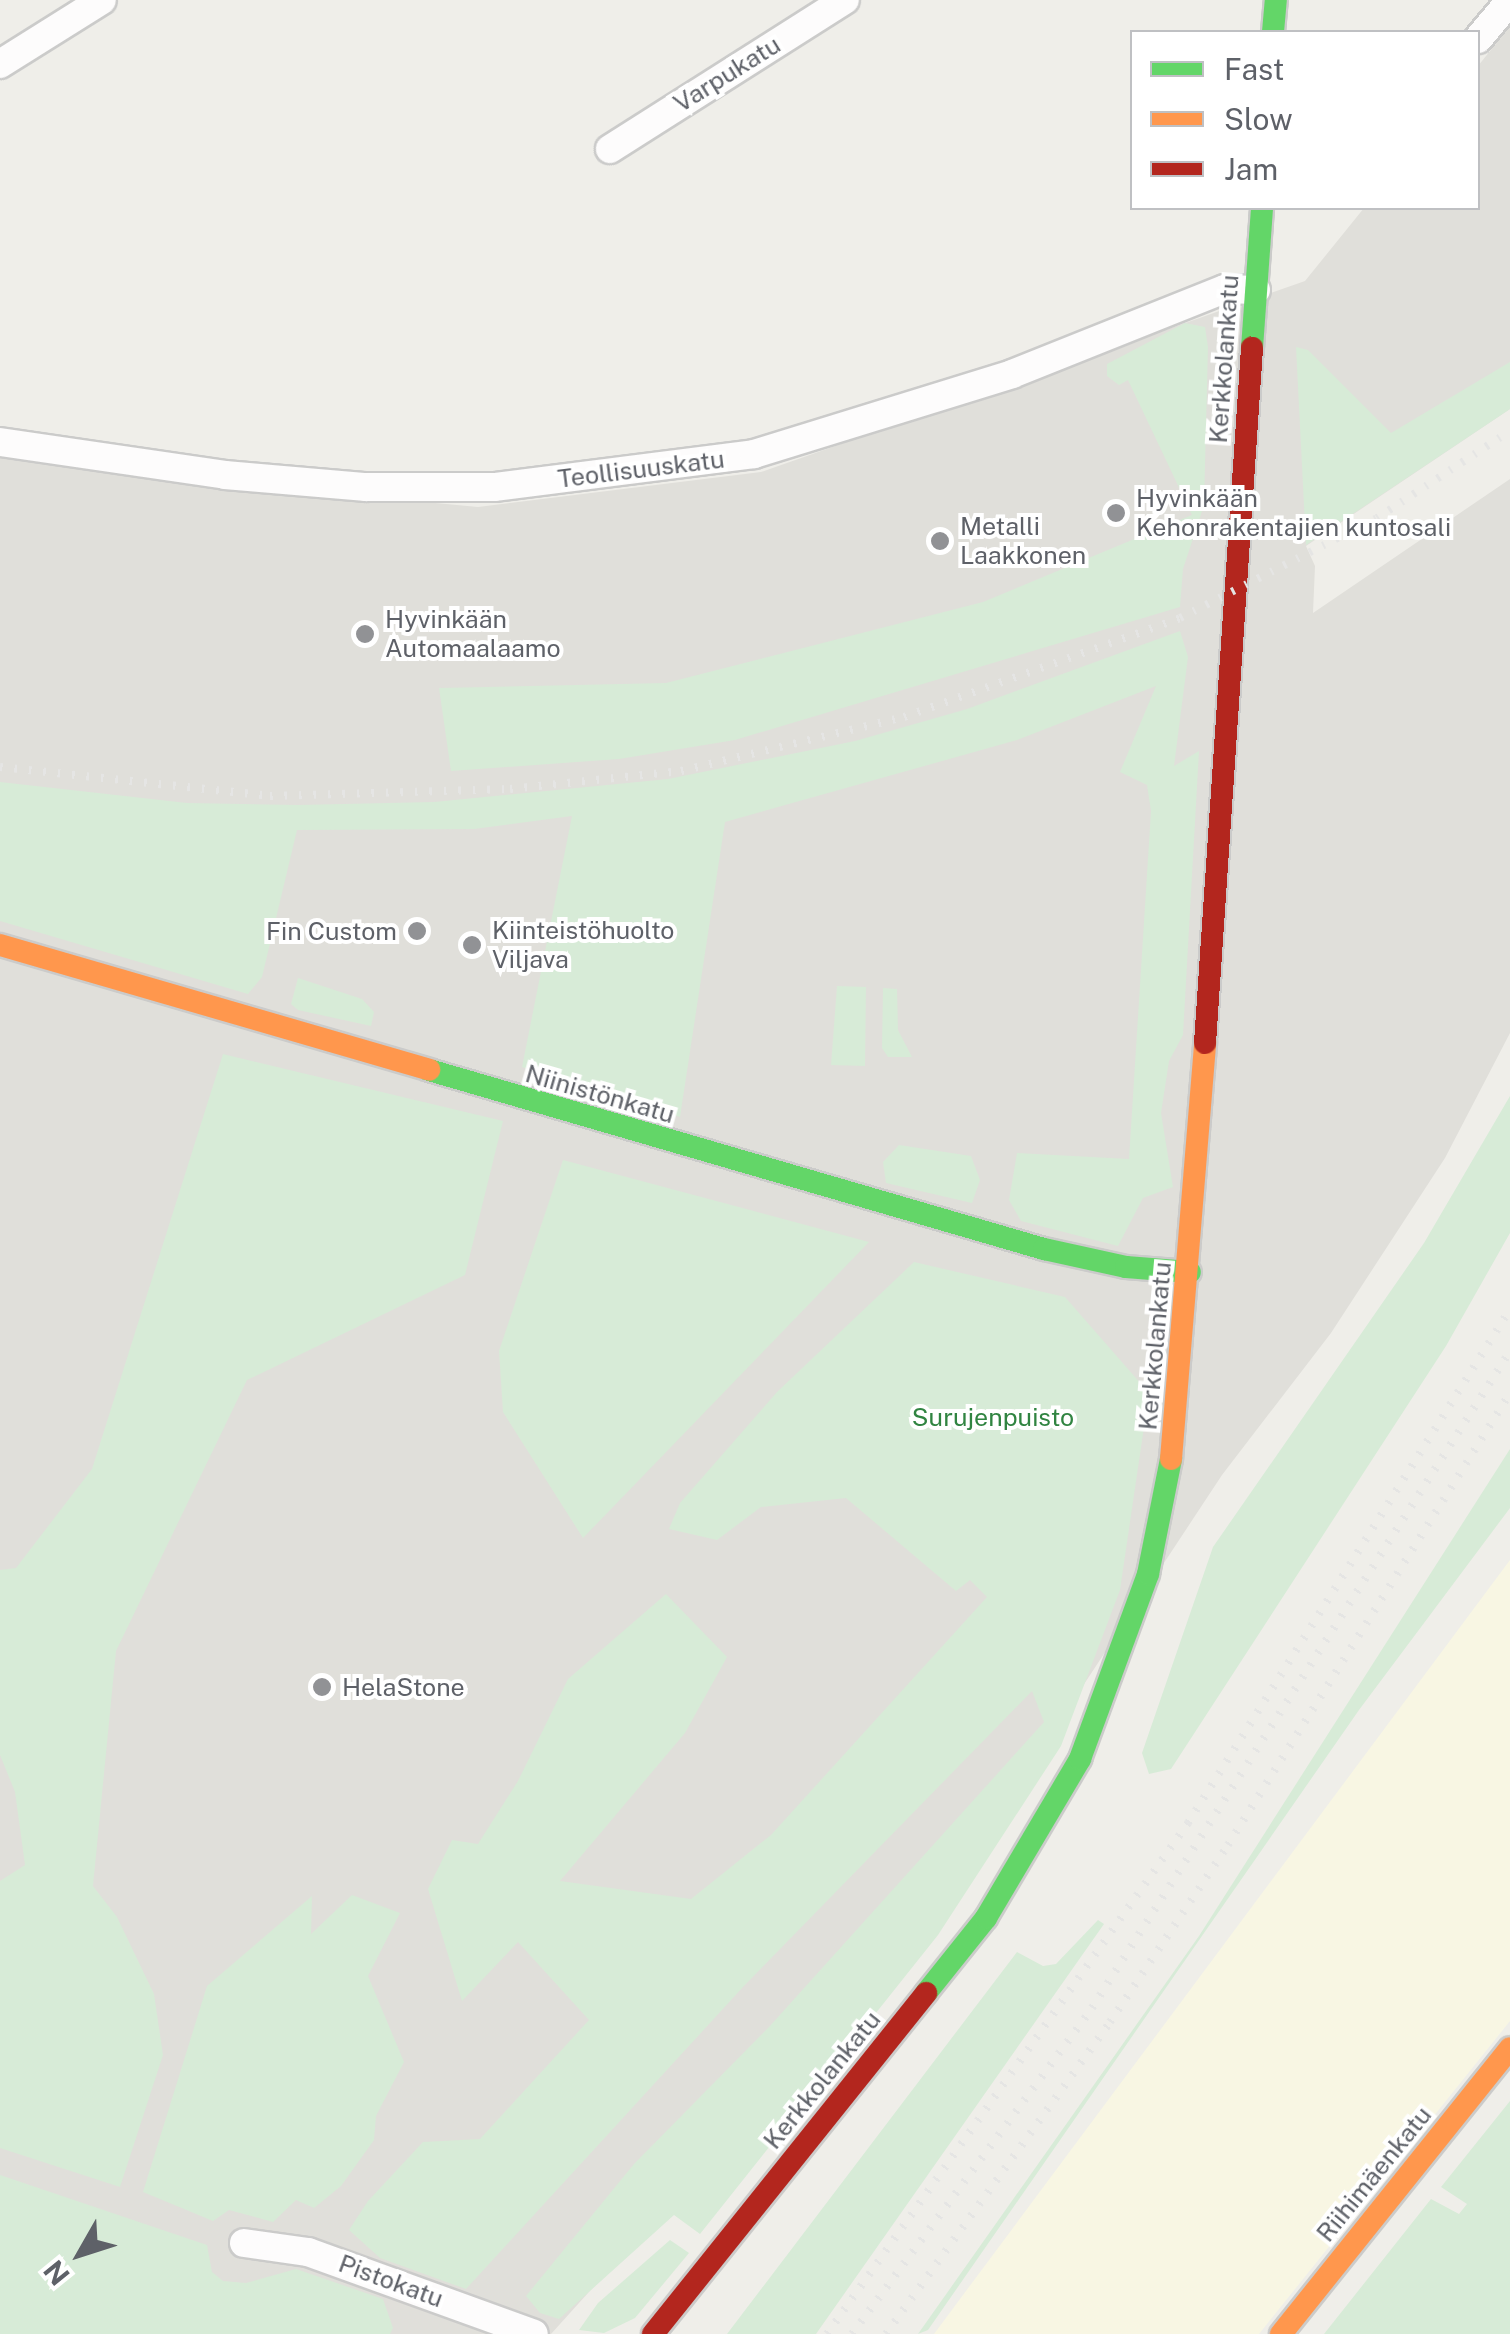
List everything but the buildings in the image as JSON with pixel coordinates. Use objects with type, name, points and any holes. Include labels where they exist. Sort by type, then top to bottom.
[{"type":"main road","points":[[1273,30],[1276,0]]},
{"type":"main road","name":"Kerkkolankatu","points":[[653,2334],[986,1918],[1080,1759],[1148,1574],[1170,1470],[1190,1272],[1262,210]]},
{"type":"main road","name":"Niinistönkatu","points":[[0,945],[1044,1249],[1126,1267],[1190,1272]]},
{"type":"main road","name":"Riihimäenkatu","points":[[1281,2334],[1510,2048]]},
{"type":"street","points":[[0,64],[102,0]]},
{"type":"street","name":"Varpukatu","points":[[610,149],[845,0]]},
{"type":"street","points":[[1480,37],[1510,1]]},
{"type":"street","name":"Teollisuuskatu","points":[[0,442],[225,475],[366,487],[494,487],[754,454],[1012,374],[1224,289],[1256,290]]},
{"type":"street","name":"Pistokatu","points":[[244,2244],[308,2252],[534,2334]]},
{"type":"shaded area","points":[[1510,26],[1510,409],[1306,546],[1315,566],[1313,613],[1510,479],[1510,1033],[1445,1158],[1331,1333],[1222,1475],[939,1904],[551,2334],[0,2334],[0,454],[75,469],[478,507],[761,472],[1305,281],[1362,210],[1480,210],[1480,64]]},
{"type":"shaded area","points":[[1510,1560],[1510,2021],[1259,2334],[934,2334]]},
{"type":"green space","points":[[1185,323],[1205,327],[1208,347],[1204,505],[1183,569],[1180,607],[735,740],[619,759],[451,771],[439,688],[666,683],[983,602],[1192,515],[1128,380],[1119,385],[1107,376],[1107,364]]},
{"type":"green space","points":[[1296,347],[1308,350],[1391,433],[1510,362],[1510,409],[1306,545]]},
{"type":"green space","points":[[1180,631],[1188,657],[1174,766],[1199,751],[1183,1035],[1169,1061],[1161,1113],[1173,1187],[1143,1198],[1118,1246],[1021,1221],[1009,1200],[1017,1153],[1129,1159],[1151,811],[1147,785],[1120,772],[1156,686],[1017,740],[725,822],[680,1117],[522,1067],[572,816],[474,829],[297,830],[262,977],[248,994],[0,921],[0,782],[187,803],[298,805],[434,802],[668,779],[855,741],[967,709]]},
{"type":"green space","points":[[298,978],[362,999],[374,1012],[371,1026],[298,1010],[291,1004]]},
{"type":"green space","points":[[837,986],[866,987],[865,1066],[831,1065]]},
{"type":"green space","points":[[883,988],[897,989],[898,1030],[912,1057],[888,1057],[882,1048]]},
{"type":"green space","points":[[223,1054],[503,1121],[465,1275],[247,1380],[116,1651],[93,1886],[117,1917],[154,1994],[163,2055],[120,2187],[0,2148],[0,1881],[25,1865],[15,1792],[0,1755],[0,1570],[16,1568],[92,1469]]},
{"type":"green space","points":[[1510,1096],[1510,1233],[1446,1346],[1171,1769],[1149,1774],[1142,1753],[1213,1547],[1424,1243]]},
{"type":"green space","points":[[899,1145],[971,1156],[980,1180],[972,1203],[886,1183],[883,1162]]},
{"type":"green space","points":[[563,1160],[869,1242],[583,1538],[503,1412],[499,1351]]},
{"type":"green space","name":"Surujenpuisto","points":[[914,1262],[1065,1297],[1149,1393],[1120,1590],[1061,1746],[938,1935],[700,2234],[674,2215],[559,2319],[540,2313],[526,2296],[634,2164],[769,2027],[1044,1722],[1032,1691],[743,1987],[466,2289],[380,2258],[349,2230],[368,2201],[423,2142],[480,2139],[589,2020],[518,1942],[462,2001],[428,1889],[452,1840],[478,1844],[518,1781],[568,1679],[666,1594],[727,1657],[685,1733],[560,1881],[691,1899],[771,1835],[987,1597],[970,1580],[956,1591],[846,1498],[761,1507],[717,1540],[669,1529],[680,1503],[777,1392]]},
{"type":"green space","points":[[1510,1449],[1510,1508],[1359,1710],[928,2330],[918,2334],[1199,1936]]},
{"type":"green space","points":[[352,1895],[400,1913],[368,1976],[404,2062],[376,2116],[374,2140],[341,2186],[314,2208],[296,2200],[273,2222],[229,2210],[213,2221],[143,2192],[207,1986],[312,1896],[311,1934]]},
{"type":"green space","points":[[1098,1920],[1104,1924],[816,2334],[727,2334],[1017,1952],[1043,1966],[1056,1964]]},
{"type":"green space","points":[[1510,2101],[1510,2334],[1324,2334],[1431,2199],[1459,2214],[1467,2204],[1441,2187]]},
{"type":"green space","points":[[0,2175],[207,2245],[212,2272],[223,2281],[246,2283],[296,2269],[383,2299],[393,2328],[390,2334],[0,2334]]},
{"type":"green space","points":[[670,2240],[689,2253],[635,2318],[604,2333],[579,2330],[598,2303]]},
{"type":"railway","points":[[0,767],[270,796],[510,789],[681,771],[904,717],[1180,618],[1377,518],[1510,431]]},
{"type":"railway","points":[[827,2334],[1188,1823],[1510,1309]]},
{"type":"railway","points":[[852,2334],[1092,2008],[1510,1351]]},
{"type":"railway","points":[[886,2334],[1110,2022],[1228,1845],[1510,1393]]},
{"type":"traffic: fast","points":[[1273,30],[1276,0]]},
{"type":"traffic: fast","points":[[1252,348],[1262,210]]},
{"type":"traffic: fast","points":[[429,1070],[1044,1249],[1126,1267],[1190,1272]]},
{"type":"traffic: fast","points":[[926,1993],[986,1918],[1080,1759],[1148,1574],[1171,1459]]},
{"type":"traffic: slow","points":[[0,945],[429,1070]]},
{"type":"traffic: slow","points":[[1171,1459],[1205,1043]]},
{"type":"traffic: slow","points":[[1281,2334],[1510,2048]]},
{"type":"traffic: jam","points":[[1205,1043],[1252,348]]},
{"type":"traffic: jam","points":[[653,2334],[926,1993]]},
{"type":"place","name":"Hyvinkään Kehonrakentajien kuntosali","points":[[1116,513]]},
{"type":"place","name":"Metalli Laakkonen","points":[[940,541]]},
{"type":"place","name":"Hyvinkään Automaalaamo","points":[[365,634]]},
{"type":"place","name":"Fin Custom","points":[[417,931]]},
{"type":"place","name":"Kiinteistöhuolto Viljava","points":[[472,945]]},
{"type":"place","name":"HelaStone","points":[[322,1687]]}]
